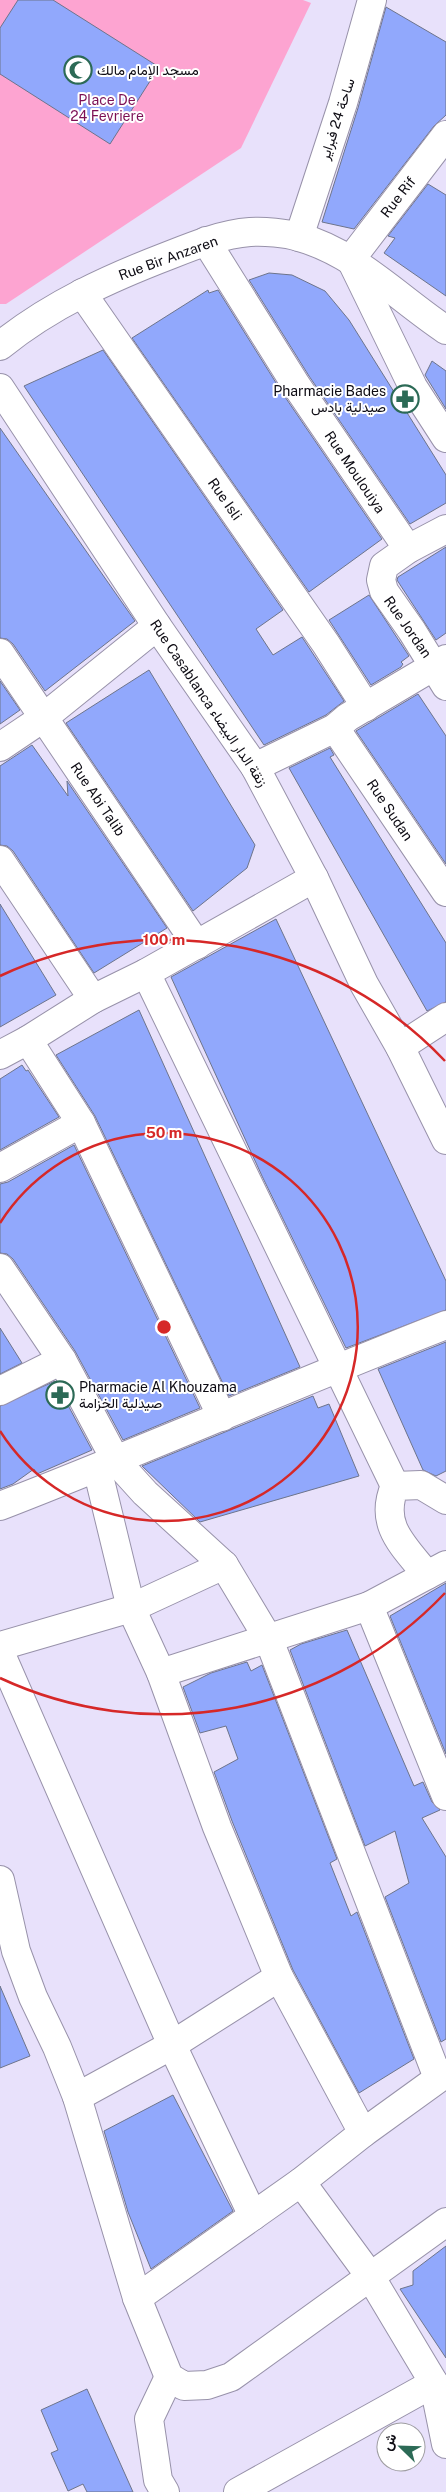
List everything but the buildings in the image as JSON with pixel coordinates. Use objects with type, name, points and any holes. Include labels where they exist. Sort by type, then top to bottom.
[{"type":"street","name":"ساحة 24 فبراير","points":[[299,237],[343,103],[372,0]]},
{"type":"street","name":"Rue Rif","points":[[350,259],[442,149]]},
{"type":"street","name":"Rue Bir Anzaren","points":[[0,346],[26,325],[82,293],[126,272],[206,241],[250,232],[299,237],[350,259],[446,330]]},
{"type":"street","name":"Rue Moulouiya","points":[[206,241],[296,385],[408,550]]},
{"type":"street","points":[[350,259],[412,387],[446,438]]},
{"type":"street","name":"Rue Isli","points":[[82,293],[326,644],[366,707]]},
{"type":"street","name":"Rue Casablanca زنقة الدار البيضاء","points":[[0,388],[157,626],[255,767],[314,878],[364,984],[400,1047],[446,1140]]},
{"type":"street","points":[[408,550],[446,529]]},
{"type":"street","name":"Rue Jordan","points":[[408,550],[384,566],[381,580],[384,591],[442,670]]},
{"type":"street","points":[[0,747],[43,718],[157,626]]},
{"type":"street","name":"Rue Abi Talib","points":[[0,653],[197,945]]},
{"type":"street","points":[[255,767],[334,728],[366,707],[442,670]]},
{"type":"street","name":"Rue Sudan","points":[[334,728],[446,892]]},
{"type":"street","points":[[0,860],[92,999]]},
{"type":"street","points":[[0,1055],[28,1040],[92,999],[146,973],[314,878]]},
{"type":"street","points":[[146,973],[395,1486],[388,1502],[394,1534],[436,1570],[369,1606],[269,1640],[162,1673]]},
{"type":"street","points":[[400,1047],[446,1017]]},
{"type":"street","points":[[28,1040],[81,1123],[222,1417]]},
{"type":"street","points":[[0,1168],[81,1123]]},
{"type":"street","points":[[0,1268],[62,1360],[107,1465],[131,1608],[162,1673],[217,1827],[279,1977],[363,2133]]},
{"type":"street","points":[[0,1506],[107,1465],[338,1367],[446,1325]]},
{"type":"street","points":[[0,1391],[62,1360]]},
{"type":"street","points":[[107,1465],[145,1493],[224,1565],[269,1640],[442,2075],[363,2133],[301,2182],[137,2298]]},
{"type":"street","points":[[395,1486],[421,1485],[446,1500]]},
{"type":"street","points":[[0,1646],[131,1608],[224,1565]]},
{"type":"street","points":[[369,1606],[446,1796]]},
{"type":"street","points":[[0,1652],[172,2045],[253,2216]]},
{"type":"street","points":[[0,1880],[20,1961],[33,1997],[78,2097],[137,2298],[169,2377],[184,2386],[207,2385],[231,2377],[446,2222]]},
{"type":"street","points":[[78,2097],[172,2045],[279,1977]]},
{"type":"street","points":[[301,2182],[370,2276],[440,2393],[446,2444]]},
{"type":"street","points":[[165,2492],[158,2480],[149,2419],[169,2377]]},
{"type":"street","points":[[238,2492],[440,2393]]},
{"type":"green space","name":"Place De 24 Fevriere","points":[[0,0],[303,0],[311,3],[241,148],[6,304],[0,304]]},
{"type":"place","name":"مسجد الإمام مالك","points":[[78,70]]},
{"type":"place","name":"Pharmacie Bades صيدلية بادس","points":[[405,399]]},
{"type":"place","name":"Pharmacie Al Khouzama صيدلية الخزامة","points":[[60,1395]]}]
